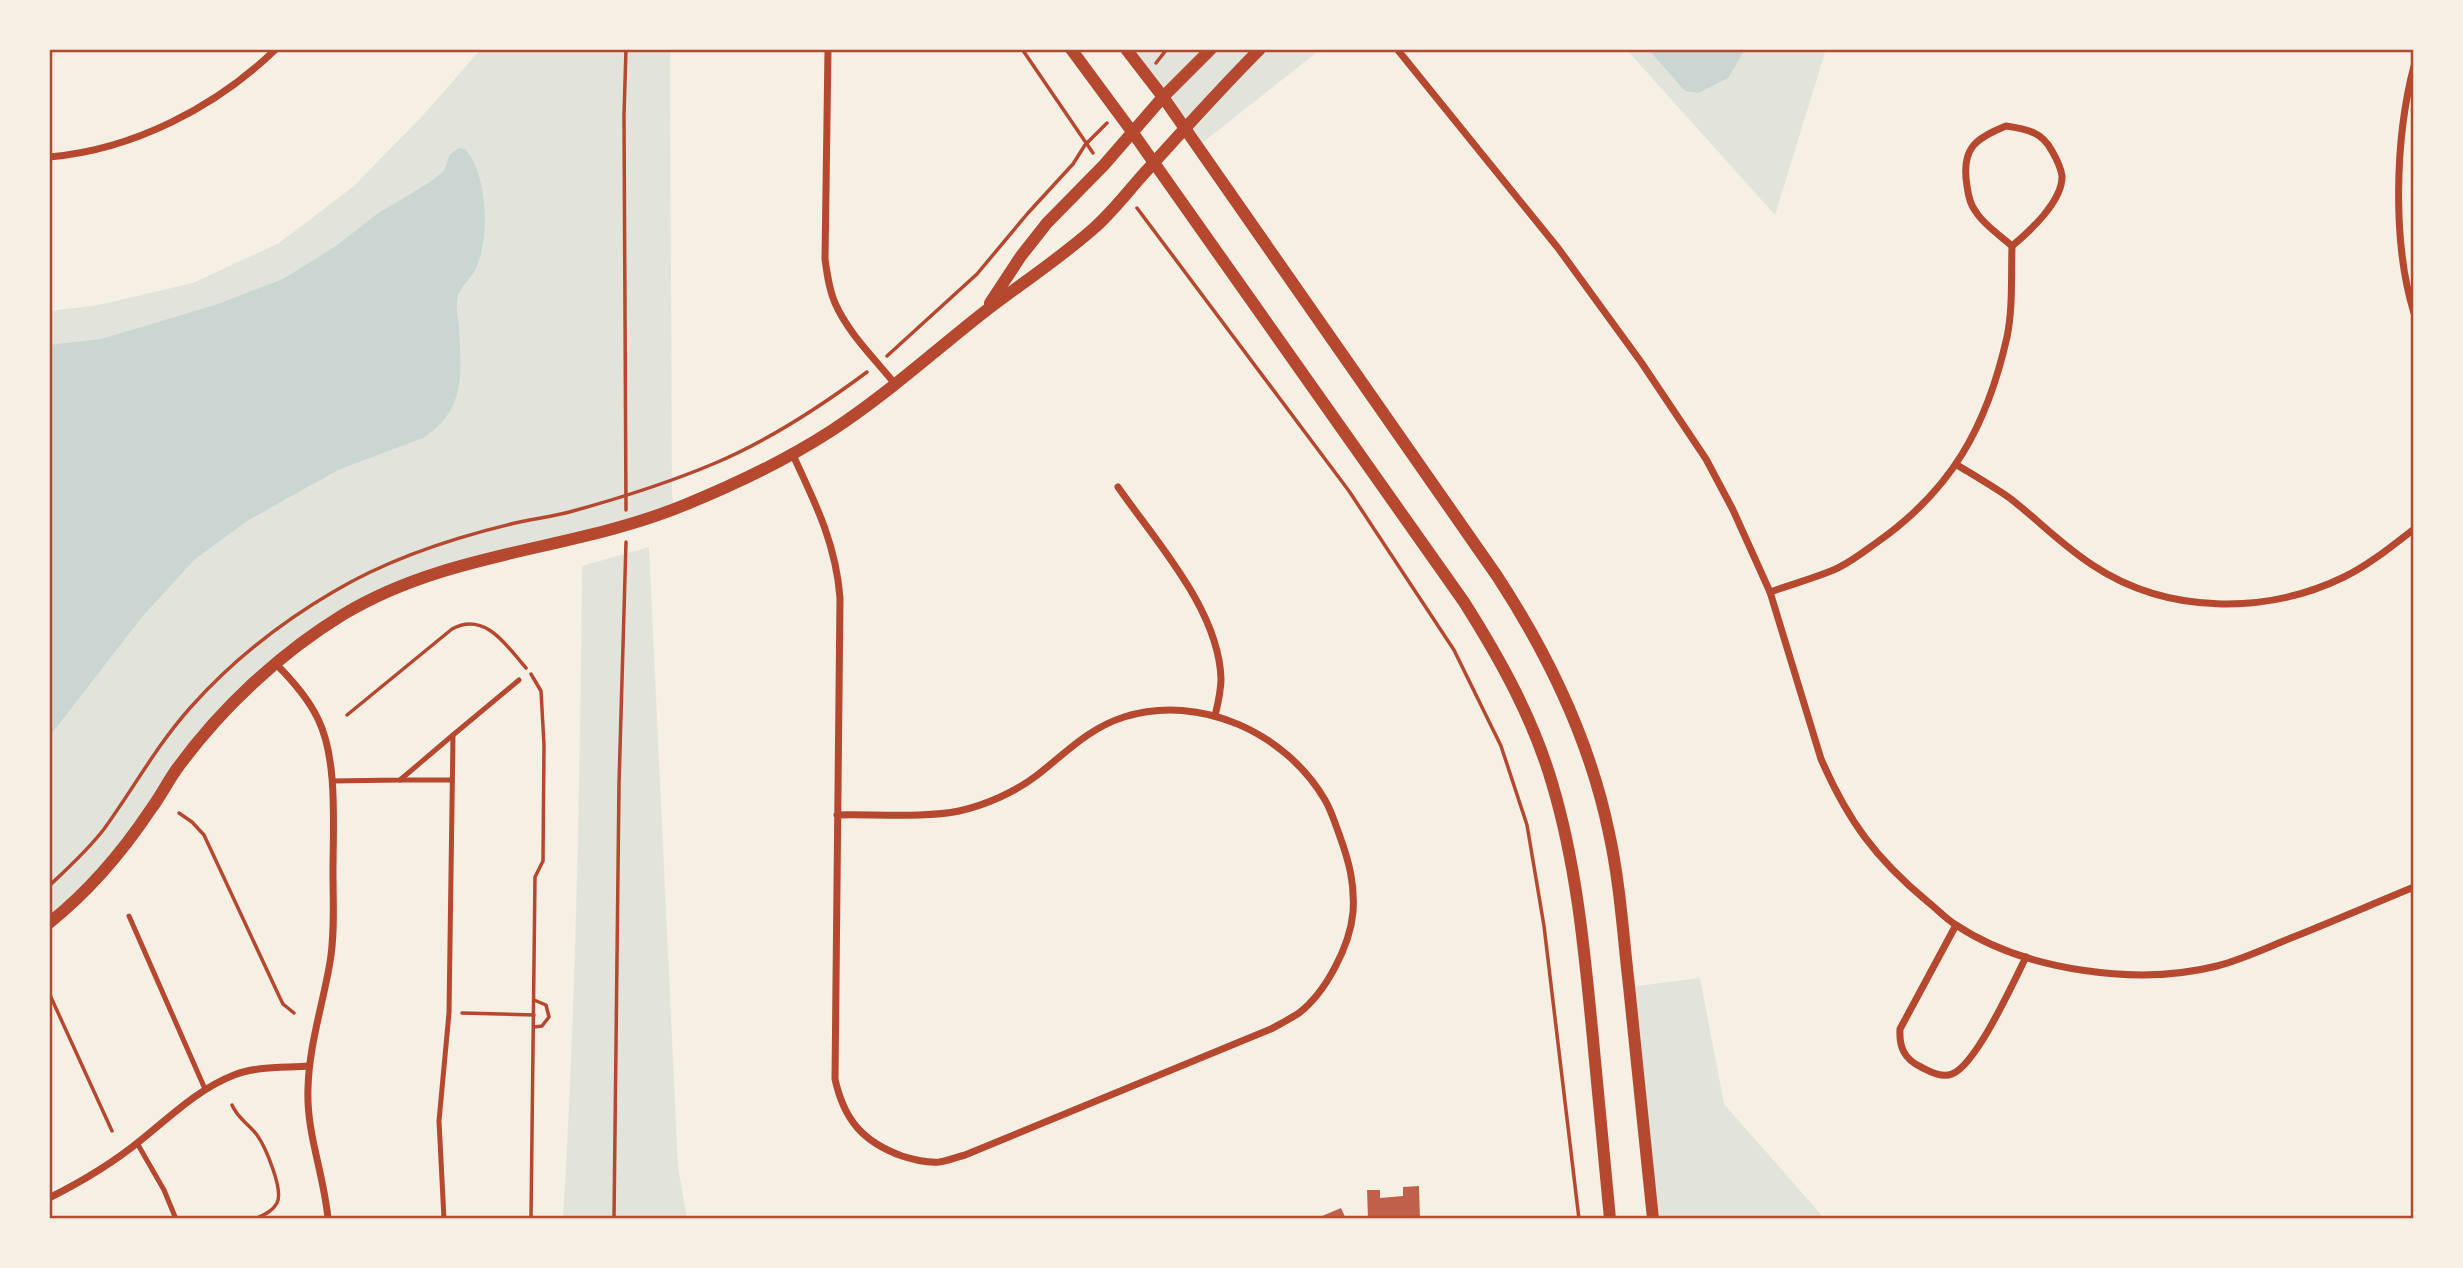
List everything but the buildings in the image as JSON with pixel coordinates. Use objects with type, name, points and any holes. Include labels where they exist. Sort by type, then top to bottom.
[{"type":"street","points":[[49,157],[123,143],[186,115],[255,69],[275,49]]},
{"type":"street","points":[[828,49],[825,259],[828,282],[835,304],[895,384]]},
{"type":"street","points":[[1071,49],[1465,602],[1491,645],[1532,728],[1552,782],[1577,897],[1610,1219]]},
{"type":"street","points":[[1126,49],[1163,97],[1497,576],[1525,619],[1569,707],[1609,832],[1620,899],[1653,1219]]},
{"type":"street","points":[[984,312],[1021,256],[1047,223],[1211,49]]},
{"type":"street","points":[[49,923],[93,883],[124,846],[176,771],[229,708],[276,664],[344,614],[423,577],[482,559],[578,539],[684,506],[736,482],[831,430],[895,384],[1095,228],[1260,49]]},
{"type":"street","points":[[1397,49],[1558,248],[1678,415],[1706,459],[1733,510],[1770,592],[1821,760],[1851,819],[1894,873],[1956,925],[1987,942],[2026,957],[2107,974],[2177,972],[2216,966],[2252,954],[2414,887]]},
{"type":"street","points":[[2414,66],[2403,122],[2399,208],[2401,256],[2414,313]]},
{"type":"street","points":[[1770,592],[1833,571],[1901,526],[1957,465],[1979,427],[2008,334],[2012,246],[2053,204],[2062,178],[2057,160],[2046,140],[2028,129],[2007,126],[1983,135],[1969,150],[1965,171],[1975,212],[2012,246]]},
{"type":"street","points":[[792,453],[824,523],[838,573],[835,1079],[840,1100],[849,1118],[863,1135],[882,1149],[919,1162],[942,1162],[965,1155],[1271,1029],[1300,1012],[1325,986],[1339,958],[1352,921],[1354,890],[1349,861],[1325,801],[1305,772],[1285,752],[1255,731],[1215,716],[1182,710],[1151,712],[1124,718],[1078,740],[1035,776],[1014,789],[959,811],[837,815]]},
{"type":"street","points":[[1957,465],[2009,498],[2095,567],[2123,582],[2160,596],[2198,603],[2275,601],[2312,590],[2344,577],[2414,529]]},
{"type":"street","points":[[1118,487],[1183,579],[1208,621],[1220,667],[1220,692],[1215,716]]},
{"type":"street","points":[[276,664],[293,681],[319,720],[332,781],[331,960],[309,1066],[308,1114],[328,1219]]},
{"type":"street","points":[[1956,925],[1900,1029],[1899,1043],[1904,1055],[1938,1075],[1951,1075],[1971,1059],[2026,957]]},
{"type":"street","points":[[49,1198],[100,1169],[205,1089],[235,1074],[309,1066]]},
{"type":"lane","points":[[400,780],[519,680]]},
{"type":"lane","points":[[443,1219],[439,1121],[449,1013],[453,735]]},
{"type":"lane","points":[[332,781],[452,780]]},
{"type":"lane","points":[[129,916],[205,1089]]},
{"type":"lane","points":[[137,1143],[164,1190],[176,1219]]},
{"type":"path","points":[[626,49],[626,495]]},
{"type":"path","points":[[49,886],[102,831],[190,708],[237,662],[284,623],[334,591],[412,553],[458,537],[569,512],[671,481],[716,463],[826,401],[918,331],[977,274],[1073,164],[1086,145],[1022,49]]},
{"type":"path","points":[[1142,215],[1349,491],[1454,650],[1502,746],[1527,825],[1544,926],[1579,1219]]},
{"type":"path","points":[[614,1219],[619,784],[626,552]]},
{"type":"path","points":[[347,715],[452,629],[461,625],[478,625],[496,634],[537,681],[541,691],[543,861],[535,877],[531,1219]]},
{"type":"path","points":[[179,813],[204,835],[283,1004],[294,1013]]},
{"type":"path","points":[[49,993],[112,1130]]},
{"type":"path","points":[[534,1000],[546,1005],[550,1017],[542,1026],[534,1027]]},
{"type":"path","points":[[449,1013],[534,1015]]},
{"type":"path","points":[[232,1105],[237,1116],[256,1133],[263,1145],[278,1185],[277,1204],[269,1213],[255,1219]]},
{"type":"shaded area","points":[[481,49],[670,49],[674,509],[469,562],[344,614],[229,708],[150,812],[49,923],[49,311],[98,305],[193,283],[279,243],[354,186],[426,112]]},
{"type":"shaded area","points":[[1126,49],[1321,49],[1197,147]]},
{"type":"shaded area","points":[[1626,49],[1826,49],[1775,215]]},
{"type":"shaded area","points":[[1648,49],[1745,49],[1728,78],[1698,93],[1685,91]]},
{"type":"shaded area","points":[[459,148],[465,149],[478,174],[485,224],[476,268],[457,300],[460,375],[454,402],[447,415],[423,438],[338,470],[247,521],[194,560],[142,617],[49,737],[49,345],[101,339],[215,305],[283,279],[336,246],[377,214],[430,182],[444,171],[450,154]]},
{"type":"shaded area","points":[[649,547],[678,1167],[687,1219],[563,1219],[577,892],[582,566]]},
{"type":"shaded area","points":[[1700,978],[1724,1104],[1825,1219],[1653,1219],[1629,987]]}]
